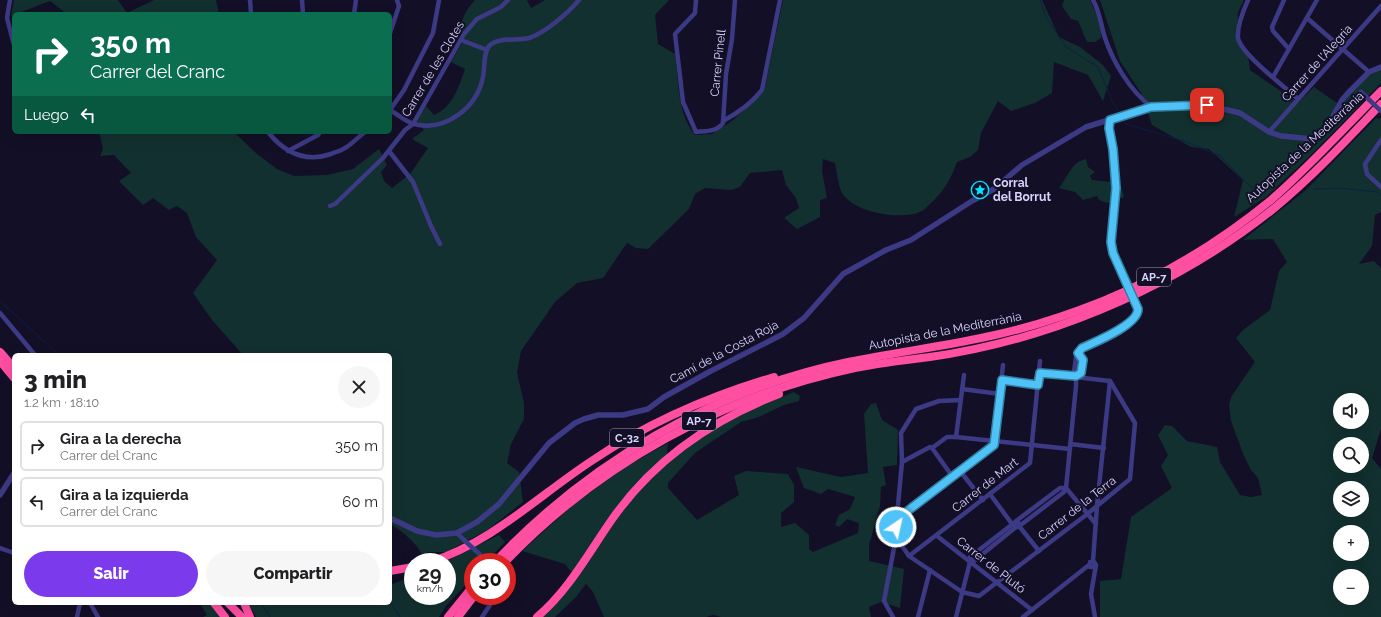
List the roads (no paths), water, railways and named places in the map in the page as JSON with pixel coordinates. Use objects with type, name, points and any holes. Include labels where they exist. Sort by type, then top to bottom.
[{"type":"highway","name":"Autopista de la Mediterrània","points":[[501,553],[563,498],[622,455],[652,437],[703,411],[738,396],[774,382],[847,362],[960,342],[1017,330],[1089,306],[1150,280],[1210,244],[1271,200],[1381,91]]},
{"type":"highway","name":"Autopista de la Mediterrània","points":[[514,553],[548,520],[593,484],[651,446],[707,417],[760,395],[823,376],[873,364],[930,357],[1006,341],[1072,321],[1153,286],[1216,251],[1282,201],[1331,157],[1381,104]]},
{"type":"highway","points":[[0,351],[12,361]]},
{"type":"highway","points":[[0,351],[12,366]]},
{"type":"highway","points":[[537,617],[565,588],[614,517],[637,488],[665,461],[696,436],[740,410],[785,392],[836,377],[930,357]]},
{"type":"highway","points":[[0,361],[12,376]]},
{"type":"highway","name":"C-32","points":[[452,553],[489,535],[593,460],[642,430],[676,413],[728,392],[792,372],[847,362]]},
{"type":"highway","points":[[392,571],[404,569]]},
{"type":"highway","points":[[448,617],[464,597]]},
{"type":"highway","points":[[216,605],[225,617]]},
{"type":"highway","points":[[231,605],[247,616]]},
{"type":"highway","points":[[244,605],[247,616]]},
{"type":"highway","points":[[458,617],[467,605]]},
{"type":"street","points":[[10,0],[7,18],[12,37]]},
{"type":"street","points":[[250,0],[251,12]]},
{"type":"street","points":[[302,0],[303,12]]},
{"type":"street","points":[[354,12],[356,0]]},
{"type":"street","points":[[392,27],[399,6],[397,0]]},
{"type":"street","points":[[392,107],[404,90],[433,33],[439,0]]},
{"type":"street","name":"Carrer de les Clotes","points":[[330,206],[352,187],[388,151],[405,130],[413,124],[464,34],[477,19],[501,7],[508,0]]},
{"type":"street","points":[[392,111],[413,124],[431,127],[452,120],[462,113],[474,100],[483,78],[487,50],[491,44],[499,41],[529,38],[553,24],[579,0]]},
{"type":"street","name":"Carrer Pinell","points":[[696,0],[695,13],[675,34],[683,102],[696,132],[711,131],[720,126],[723,121],[726,74],[732,39],[735,0]]},
{"type":"street","points":[[723,121],[739,112],[755,99],[762,90],[780,0]]},
{"type":"street","points":[[1093,0],[1098,10],[1105,38],[1128,83],[1140,98],[1151,107]]},
{"type":"street","points":[[1248,0],[1243,11],[1238,30],[1238,40],[1248,55],[1298,99]]},
{"type":"street","points":[[1272,77],[1317,0]]},
{"type":"street","points":[[1282,1],[1272,27],[1273,31],[1289,49]]},
{"type":"street","name":"Carrer de l'Alegria","points":[[1269,132],[1381,6]]},
{"type":"street","points":[[1307,18],[1369,72]]},
{"type":"street","points":[[461,40],[487,50]]},
{"type":"street","points":[[1269,132],[1305,140],[1318,137],[1325,131],[1342,100],[1369,72],[1381,67]]},
{"type":"street","points":[[1355,87],[1381,111]]},
{"type":"street","name":"Camí de la Costa Roja","points":[[392,519],[408,528],[423,533],[436,535],[457,533],[489,513],[540,452],[563,431],[575,423],[584,418],[598,415],[636,414],[648,409],[664,397],[709,372],[783,334],[804,318],[843,274],[886,250],[911,240],[972,201],[994,189],[1022,164],[1086,128],[1151,107],[1184,105],[1220,107],[1240,112],[1269,132]]},
{"type":"street","points":[[1096,524],[1066,488],[1076,376],[1074,372],[1076,357],[1082,348],[1132,322],[1137,314],[1137,307],[1113,253],[1111,242],[1116,188],[1113,147],[1109,128],[1110,120]]},
{"type":"street","points":[[270,134],[278,144],[288,151],[305,157],[325,156],[345,149],[362,134]]},
{"type":"street","points":[[288,151],[319,134]]},
{"type":"street","points":[[1381,140],[1365,164],[1367,174],[1381,187]]},
{"type":"street","points":[[388,151],[413,182],[440,244]]},
{"type":"street","points":[[0,313],[33,353]]},
{"type":"street","name":"Carrer de Mart","points":[[909,556],[937,536],[1030,463],[1040,361]]},
{"type":"street","points":[[897,519],[994,445],[1003,365]]},
{"type":"street","points":[[1040,373],[1110,381],[1093,561],[1090,562],[1092,566],[1091,594],[1095,617]]},
{"type":"street","points":[[956,437],[964,375]]},
{"type":"street","points":[[1002,380],[1038,385]]},
{"type":"street","name":"Carrer de la Terra","points":[[962,592],[979,596],[1087,514],[1130,478],[1135,423],[1110,381]]},
{"type":"street","points":[[962,389],[1000,394]]},
{"type":"street","points":[[893,617],[884,601],[897,531],[902,462],[901,433],[916,409],[938,400],[961,400]]},
{"type":"street","points":[[902,462],[930,447],[932,448],[947,437],[1032,446],[1104,448]]},
{"type":"street","points":[[932,448],[952,476]]},
{"type":"street","points":[[960,470],[983,500]]},
{"type":"street","points":[[0,494],[12,476]]},
{"type":"street","points":[[956,617],[971,561],[970,557],[1016,524],[1060,488],[1066,488]]},
{"type":"street","points":[[990,494],[1039,551]]},
{"type":"street","points":[[897,531],[900,543],[909,556],[962,592]]},
{"type":"street","points":[[457,533],[479,553]]},
{"type":"street","name":"Carrer de Plutó","points":[[937,536],[971,561],[997,583],[1030,612],[1032,617]]},
{"type":"street","points":[[0,548],[12,553]]},
{"type":"street","points":[[1023,617],[1092,566]]},
{"type":"street","points":[[918,617],[930,570]]},
{"type":"street","points":[[77,617],[80,605]]},
{"type":"street","points":[[91,605],[98,617]]},
{"type":"street","points":[[482,617],[490,605]]},
{"type":"waterway","points":[[1040,0],[1046,17],[1066,47],[1098,67],[1113,103],[1120,114]]},
{"type":"waterway","points":[[1123,118],[1126,124],[1184,141],[1220,156],[1251,187],[1267,188]]},
{"type":"waterway","points":[[1314,189],[1338,188],[1378,192],[1381,195]]},
{"type":"waterway","points":[[0,301],[57,353]]},
{"type":"waterway","points":[[392,604],[400,617]]},
{"type":"waterway","points":[[262,605],[270,617]]},
{"type":"place","name":"Corral del Borrut","points":[[980,190]]}]
